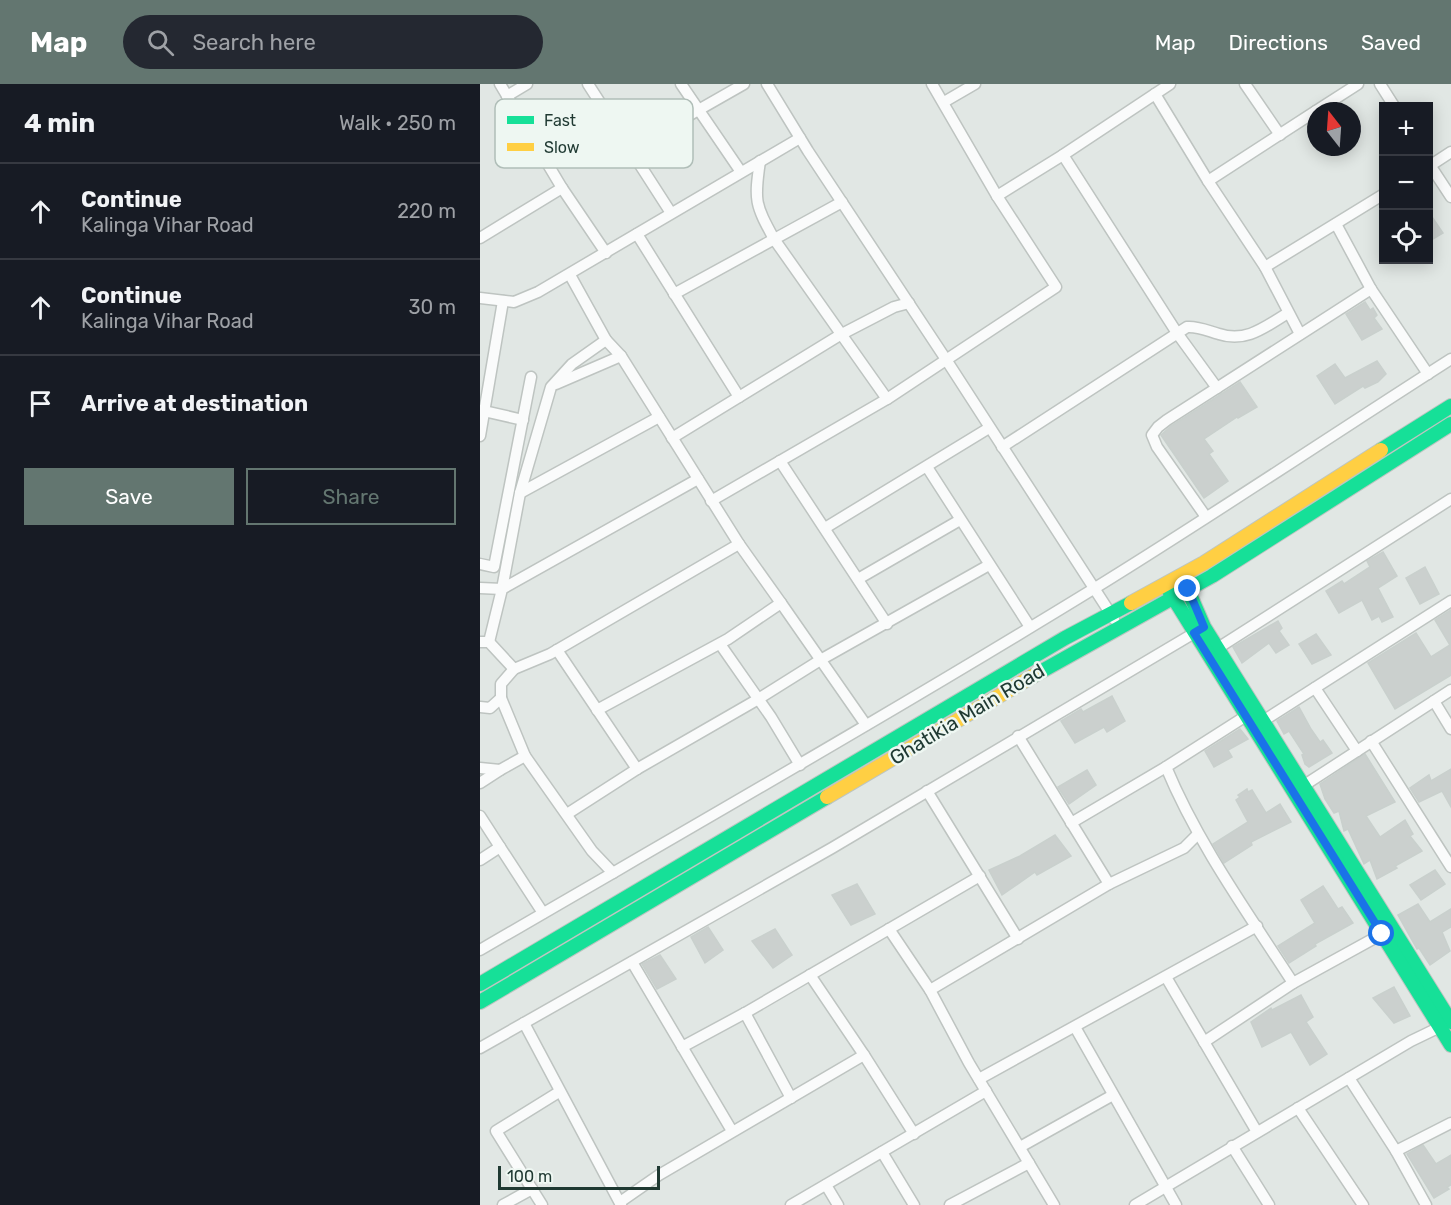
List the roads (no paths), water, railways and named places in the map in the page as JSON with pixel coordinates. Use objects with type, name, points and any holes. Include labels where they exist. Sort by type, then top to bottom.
[{"type":"street","points":[[500,84],[509,99]]},
{"type":"street","points":[[507,96],[528,84]]},
{"type":"street","points":[[588,84],[598,99]]},
{"type":"street","points":[[681,84],[691,99]]},
{"type":"street","points":[[693,113],[744,84]]},
{"type":"street","points":[[767,84],[1119,627]]},
{"type":"street","points":[[711,501],[887,399],[1056,287],[997,196],[932,84]]},
{"type":"street","points":[[944,102],[975,84]]},
{"type":"street","points":[[997,196],[1170,84]]},
{"type":"street","points":[[1245,84],[1280,135]]},
{"type":"street","points":[[1330,102],[1358,84]]},
{"type":"street","points":[[1380,84],[1391,102]]},
{"type":"street","points":[[1155,94],[1208,181],[1265,267],[1300,334]]},
{"type":"street","points":[[693,101],[741,172]]},
{"type":"street","points":[[1208,181],[1307,117]]},
{"type":"street","points":[[480,298],[514,302],[570,275],[800,138]]},
{"type":"street","points":[[1433,163],[1451,152]]},
{"type":"street","points":[[1063,155],[1177,333],[1217,388]]},
{"type":"street","points":[[760,161],[755,192],[759,211],[774,239],[887,399]]},
{"type":"street","points":[[550,168],[606,253]]},
{"type":"street","points":[[642,168],[671,213]]},
{"type":"street","points":[[1433,171],[1451,197]]},
{"type":"street","points":[[480,238],[562,188]]},
{"type":"street","points":[[1265,267],[1379,197]]},
{"type":"street","points":[[674,294],[842,202]]},
{"type":"street","points":[[1336,224],[1371,289],[1428,374]]},
{"type":"street","points":[[637,234],[739,396]]},
{"type":"street","points":[[570,275],[606,340],[621,356],[739,544],[822,659],[866,725]]},
{"type":"street","points":[[1206,517],[1157,447],[1152,435],[1167,420],[1371,289]]},
{"type":"street","points":[[480,436],[503,301]]},
{"type":"street","points":[[672,438],[840,335],[894,307],[909,303]]},
{"type":"street","points":[[1002,447],[1177,333],[1192,327],[1241,338],[1257,332],[1288,313]]},
{"type":"street","points":[[514,669],[485,642],[502,589],[520,493],[551,387],[572,364],[606,340]]},
{"type":"street","points":[[551,387],[621,356]]},
{"type":"street","points":[[480,950],[800,765],[1095,588],[1451,359]]},
{"type":"street","points":[[480,564],[494,567],[531,377]]},
{"type":"street","name":"Ghatikia Main Road","points":[[480,984],[1065,638],[1204,563],[1451,406]]},
{"type":"street","points":[[483,411],[523,420]]},
{"type":"street","points":[[520,493],[659,417]]},
{"type":"street","name":"Ghatikia Main Road","points":[[480,1002],[1073,652],[1212,576],[1451,424]]},
{"type":"street","points":[[825,528],[989,428]]},
{"type":"street","points":[[780,461],[887,624]]},
{"type":"street","points":[[927,467],[1030,627]]},
{"type":"street","points":[[480,588],[502,589],[698,479]]},
{"type":"street","points":[[1218,648],[1451,499]]},
{"type":"street","points":[[858,579],[960,520]]},
{"type":"street","points":[[613,873],[592,851],[525,756],[501,698],[501,684],[514,669],[557,650],[739,544]]},
{"type":"street","points":[[567,814],[636,769],[989,564]]},
{"type":"street","points":[[1181,576],[1188,589],[1199,630],[1246,716],[1382,934],[1443,1021]]},
{"type":"street","points":[[1165,584],[1199,630],[1218,648],[1443,1021],[1450,1041]]},
{"type":"street","points":[[1263,721],[1451,601]]},
{"type":"street","points":[[597,710],[720,644],[781,603]]},
{"type":"street","points":[[480,1048],[832,848],[1199,630]]},
{"type":"street","points":[[720,644],[771,717],[800,765]]},
{"type":"street","points":[[557,650],[636,769]]},
{"type":"street","points":[[1315,688],[1357,751]]},
{"type":"street","points":[[1303,786],[1451,690]]},
{"type":"street","points":[[480,707],[490,708],[501,698]]},
{"type":"street","points":[[1434,701],[1451,729]]},
{"type":"street","points":[[1071,823],[1246,716]]},
{"type":"street","points":[[1018,736],[1109,884]]},
{"type":"street","points":[[1371,741],[1451,867]]},
{"type":"street","points":[[480,783],[525,756]]},
{"type":"street","points":[[1166,767],[1179,800],[1198,834],[1293,983]]},
{"type":"street","points":[[480,768],[500,770]]},
{"type":"street","points":[[927,791],[1018,939]]},
{"type":"street","points":[[480,816],[543,913]]},
{"type":"street","points":[[930,990],[1109,884],[1184,848],[1198,834]]},
{"type":"street","points":[[480,860],[500,847]]},
{"type":"street","points":[[682,1047],[745,1013],[980,876]]},
{"type":"street","points":[[979,1079],[1257,926]]},
{"type":"street","points":[[889,929],[930,990],[979,1079],[1054,1205]]},
{"type":"street","points":[[1204,1042],[1293,983],[1382,934]]},
{"type":"street","points":[[633,962],[732,1131]]},
{"type":"street","points":[[810,975],[914,1134]]},
{"type":"street","points":[[1166,976],[1257,1132]]},
{"type":"street","points":[[745,1013],[791,1098]]},
{"type":"street","points":[[1135,1205],[1443,1021]]},
{"type":"street","points":[[524,1023],[620,1203],[659,1175],[864,1055]]},
{"type":"street","points":[[1075,1027],[1176,1205]]},
{"type":"street","points":[[1349,1078],[1396,1151],[1426,1205]]},
{"type":"street","points":[[791,1205],[986,1091]]},
{"type":"street","points":[[542,1205],[496,1131],[559,1092]]},
{"type":"street","points":[[1020,1147],[1113,1095]]},
{"type":"street","points":[[1298,1108],[1363,1205]]},
{"type":"street","points":[[1396,1151],[1451,1123]]},
{"type":"street","points":[[1232,1146],[1269,1205]]},
{"type":"street","points":[[882,1152],[914,1205]]},
{"type":"street","points":[[950,1205],[1029,1163]]},
{"type":"street","points":[[826,1185],[838,1205]]},
{"type":"street","points":[[504,1205],[532,1189]]}]
